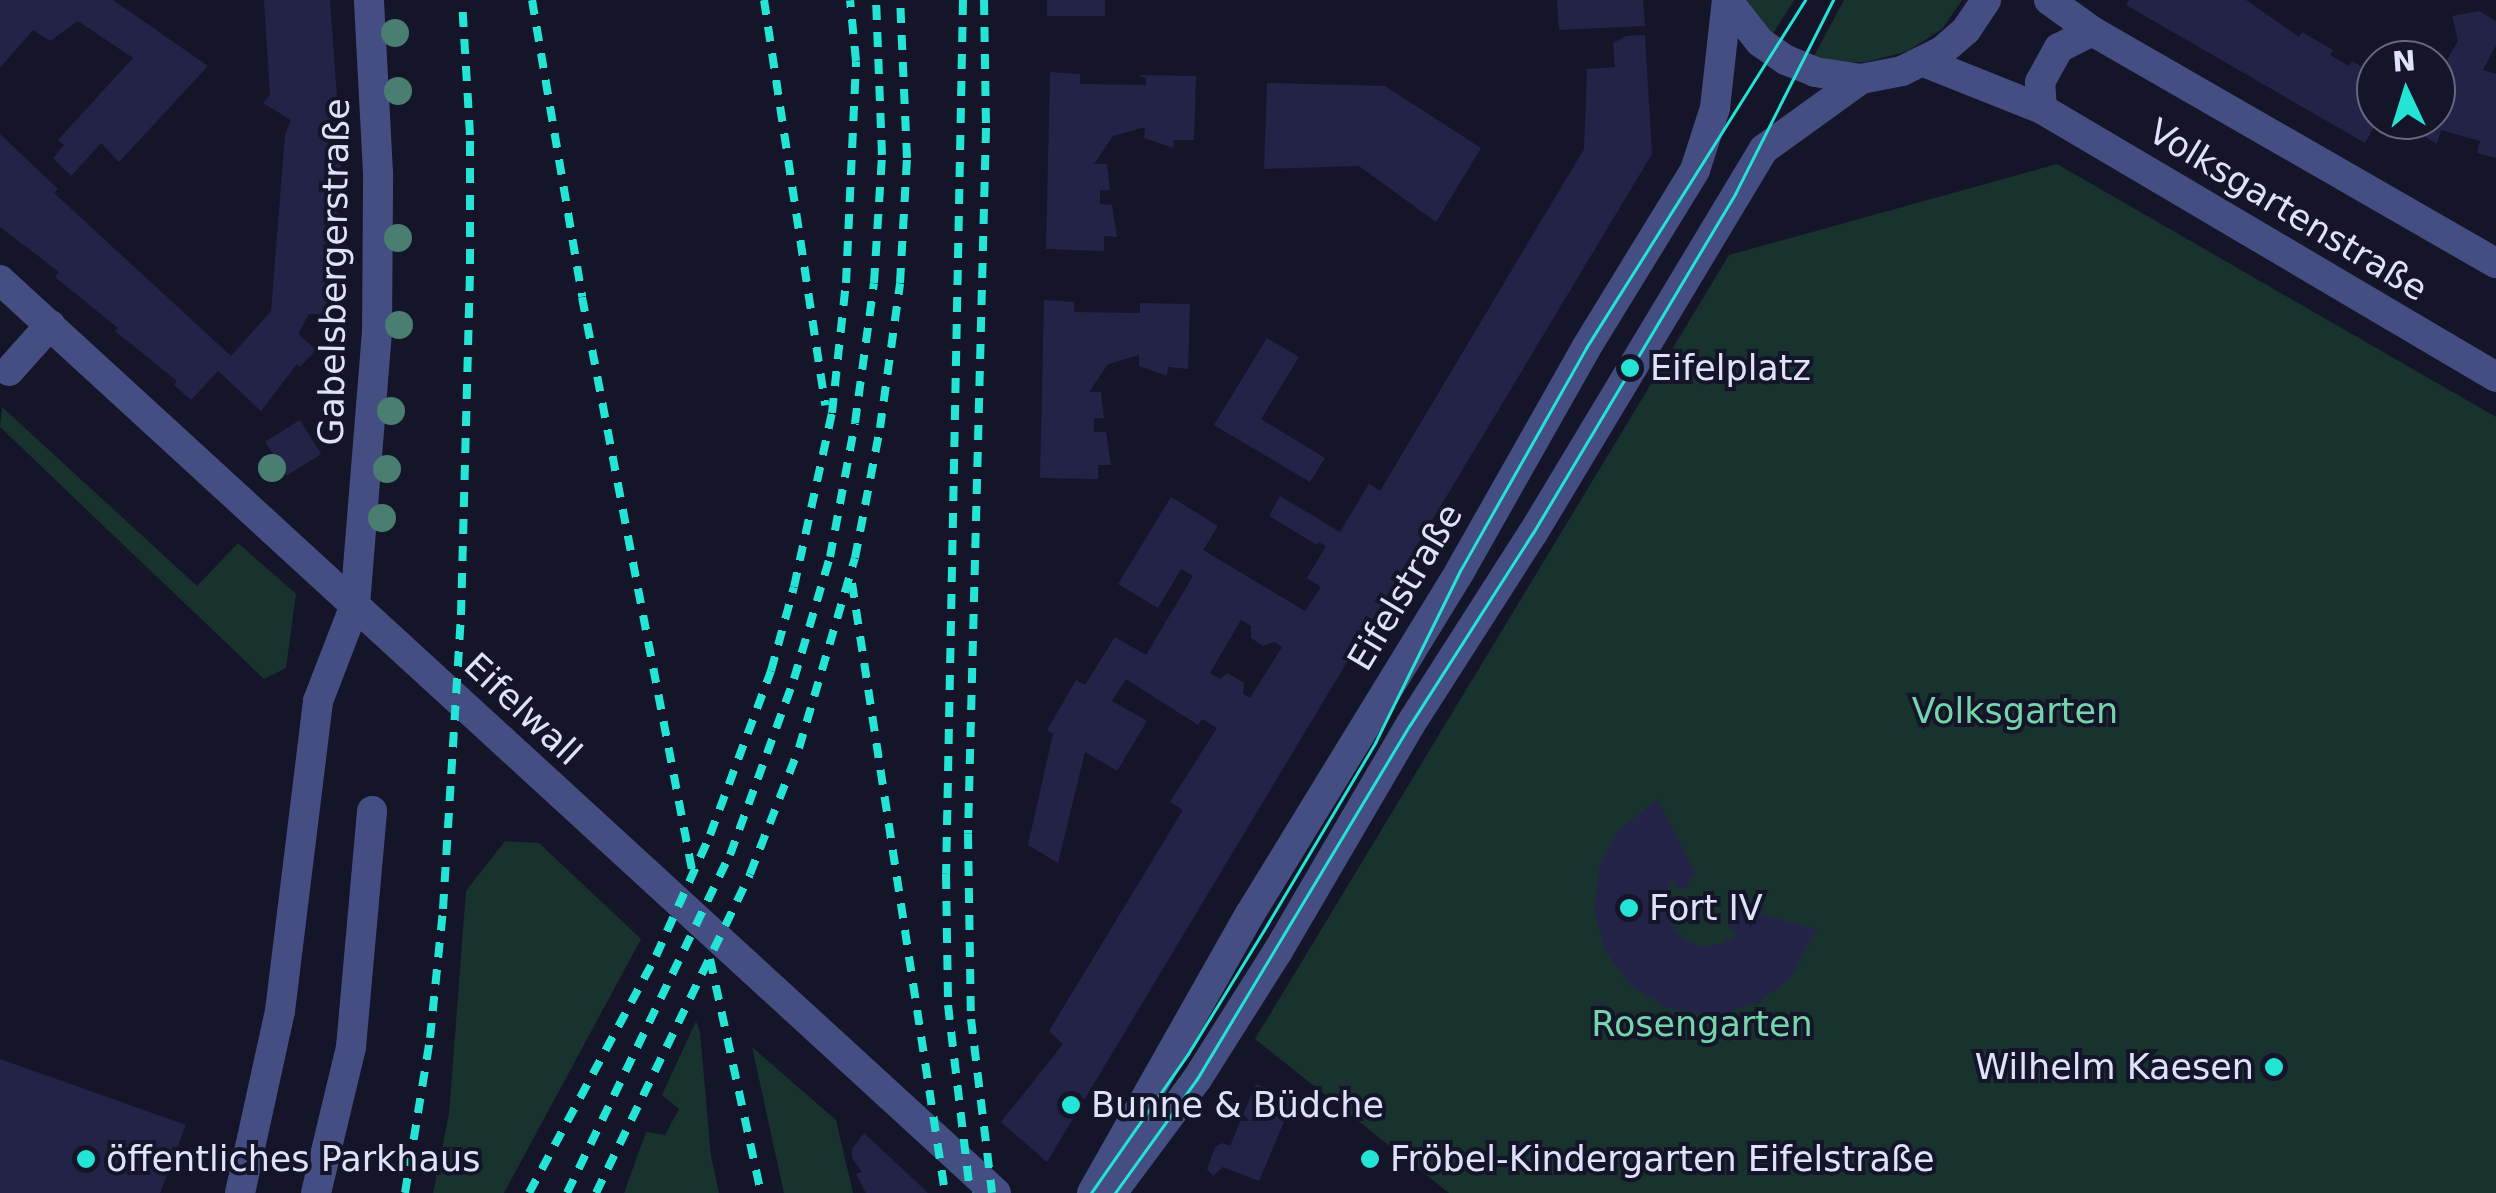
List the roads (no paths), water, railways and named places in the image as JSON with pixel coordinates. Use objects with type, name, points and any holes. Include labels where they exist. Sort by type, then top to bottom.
[{"type":"street","name":"Gabelsbergerstraße","points":[[240,1193],[280,1012],[318,701],[355,605],[378,333],[378,173],[368,0]]},
{"type":"street","points":[[1727,0],[1760,42],[1786,60],[1815,72],[1861,79]]},
{"type":"street","name":"Eifelstraße","points":[[1092,1193],[1250,914],[1460,571],[1586,348],[1695,170],[1715,108],[1727,0]]},
{"type":"street","points":[[1112,1193],[1197,1079],[1278,950],[1410,725],[1532,533],[1764,149],[1861,79],[1924,62],[1966,30],[1986,0]]},
{"type":"street","name":"Volksgartenstraße","points":[[2049,0],[2092,31],[2496,262]]},
{"type":"street","points":[[2042,109],[2040,82],[2059,48],[2092,31],[2090,0]]},
{"type":"street","name":"Volksgartenstraße","points":[[1924,62],[2042,109],[2496,377]]},
{"type":"street","name":"Eifelwall","points":[[0,280],[996,1193]]},
{"type":"street","points":[[9,371],[50,326]]},
{"type":"street","points":[[316,1193],[351,1046],[372,811]]},
{"type":"tram line","points":[[1091,1193],[1188,1054],[1267,925],[1375,743],[1460,571],[1586,348],[1805,0]]},
{"type":"tram line","points":[[1115,1193],[1197,1079],[1410,725],[1533,533],[1735,194],[1833,0]]},
{"type":"railway","points":[[405,1193],[430,1038],[443,909],[461,615],[470,264],[470,135],[462,0]]},
{"type":"railway","points":[[532,0],[582,297],[693,875]]},
{"type":"railway","points":[[764,0],[825,405]]},
{"type":"railway","points":[[529,1193],[656,956],[710,835],[771,671],[794,587],[832,413],[846,283],[856,61],[850,0]]},
{"type":"railway","points":[[567,1193],[730,855],[794,679],[830,557],[855,423],[874,283],[882,155],[876,0]]},
{"type":"railway","points":[[596,1193],[750,874],[799,748],[855,558],[880,428],[900,283],[907,158],[900,0]]},
{"type":"railway","points":[[963,0],[946,874],[948,1005],[970,1193]]},
{"type":"railway","points":[[984,0],[986,128],[968,834],[971,1019],[992,1193]]},
{"type":"railway","points":[[852,583],[945,1193]]},
{"type":"railway","points":[[710,959],[761,1193]]},
{"type":"place","name":"Eifelplatz","points":[[1630,368]]},
{"type":"place","name":"Fort IV","points":[[1629,908]]},
{"type":"place","name":"Wilhelm Kaesen","points":[[2274,1067]]},
{"type":"place","name":"Bunne & Büdche","points":[[1071,1105]]},
{"type":"place","name":"öffentliches Parkhaus","points":[[86,1159]]},
{"type":"place","name":"Fröbel-Kindergarten Eifelstraße","points":[[1370,1159]]},
{"type":"park label","name":"Volksgarten","points":[[2015,711]]},
{"type":"park label","name":"Rosengarten","points":[[1702,1024]]}]
